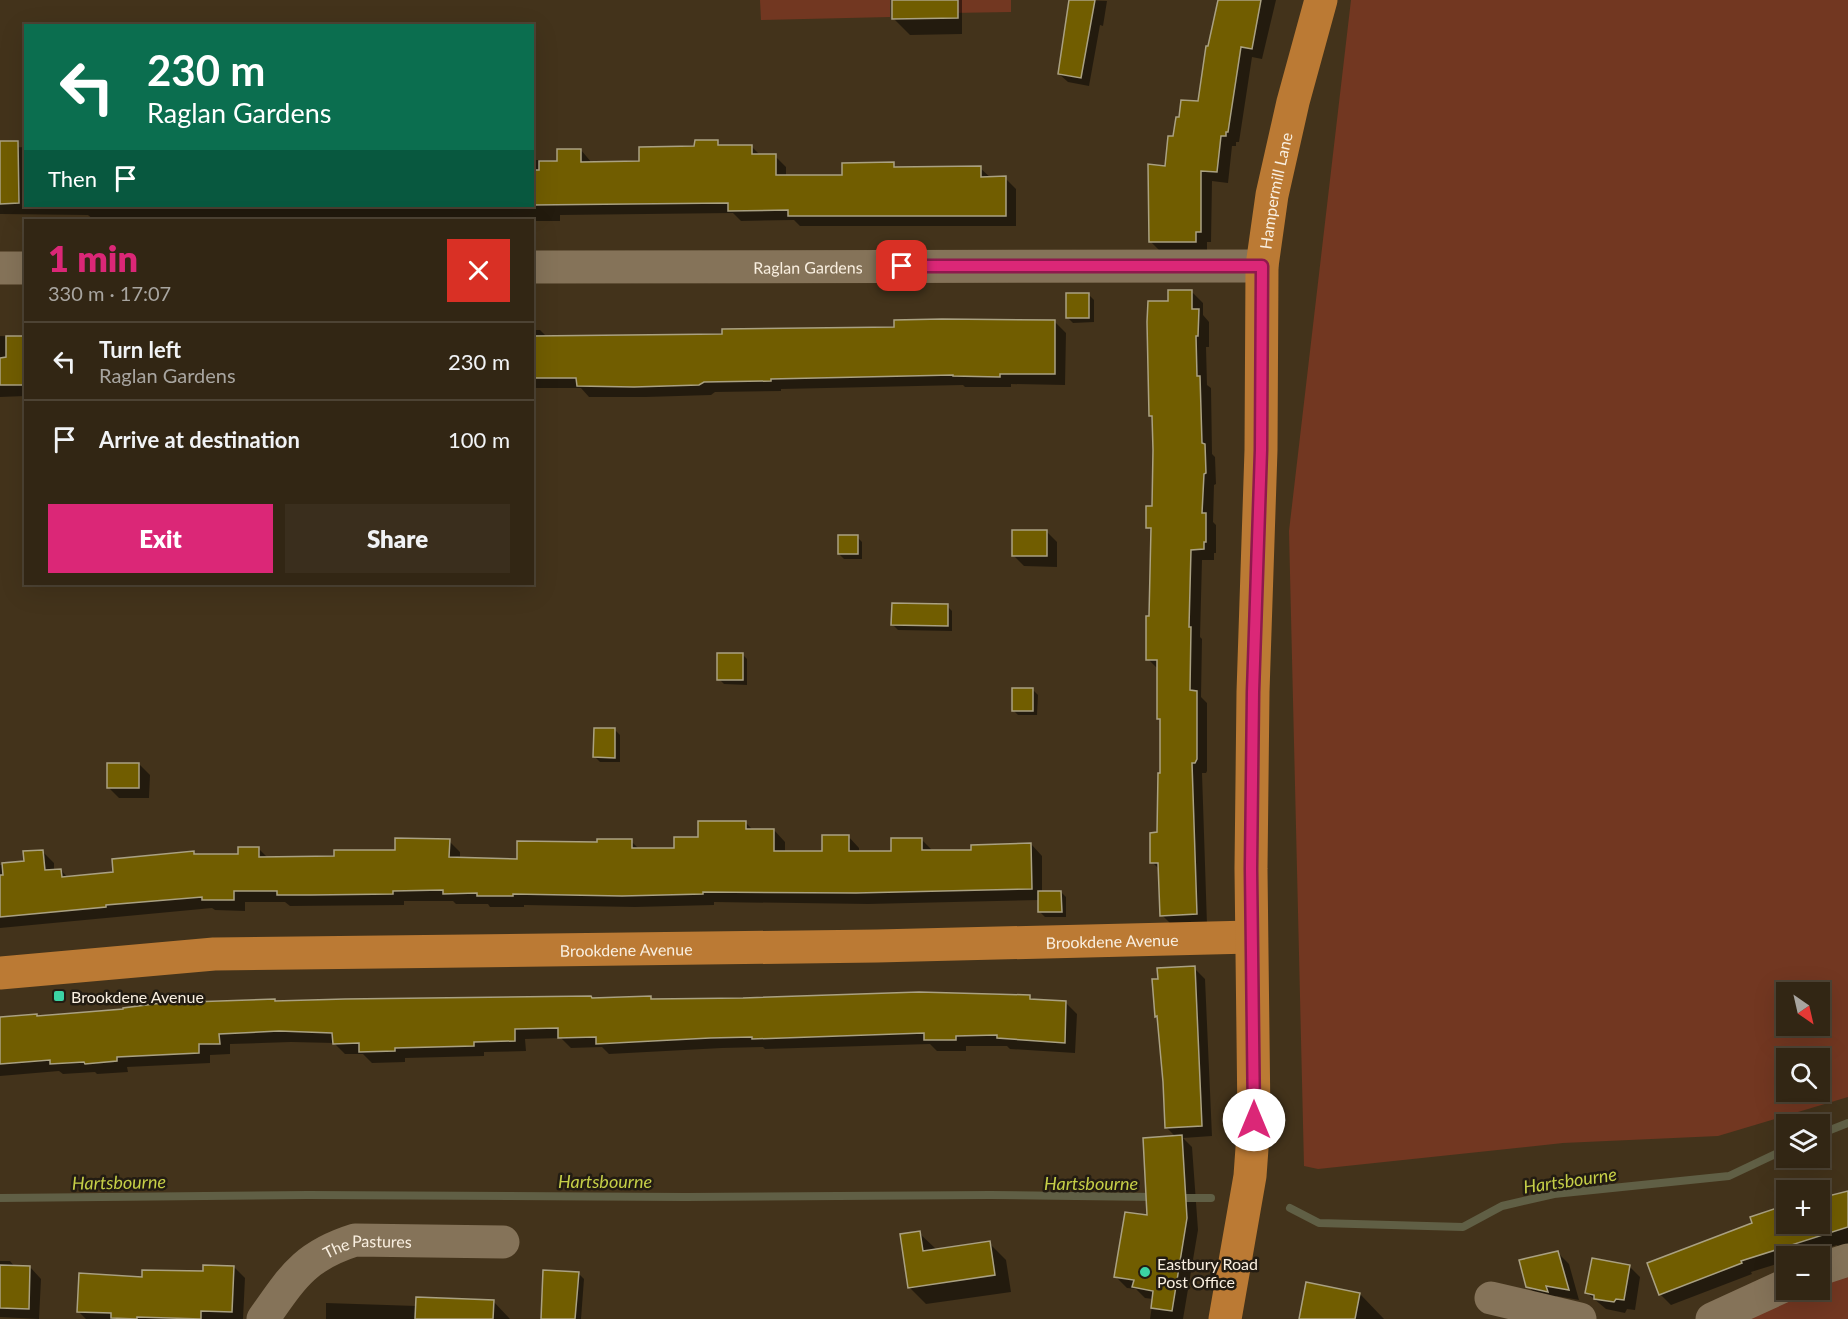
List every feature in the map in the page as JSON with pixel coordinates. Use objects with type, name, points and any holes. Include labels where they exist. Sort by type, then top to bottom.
[{"type":"main road","name":"Hampermill Lane","points":[[1225,1319],[1250,1176],[1254,1120],[1251,937],[1253,692],[1261,450],[1262,266],[1272,195],[1293,102],[1321,0]]},
{"type":"main road","name":"Brookdene Avenue","points":[[0,973],[214,954],[877,946],[1251,937]]},
{"type":"street","name":"Raglan Gardens","points":[[534,267],[1262,266]]},
{"type":"street","points":[[0,268],[24,268]]},
{"type":"street","name":"The Pastures","points":[[263,1319],[295,1273],[316,1256],[355,1240],[503,1242]]},
{"type":"street","points":[[1830,1266],[1848,1260]]},
{"type":"street","points":[[1712,1319],[1776,1290]]},
{"type":"street","points":[[1491,1298],[1580,1319]]},
{"type":"shaded area","points":[[760,0],[890,0],[890,17],[761,20]]},
{"type":"shaded area","points":[[950,0],[1011,0],[1011,12],[950,13]]},
{"type":"shaded area","points":[[1351,0],[1848,0],[1848,1097],[1791,1114],[1776,1114],[1776,1119],[1718,1136],[1563,1143],[1318,1169],[1304,1166],[1289,531]]},
{"type":"shaded area","points":[[1848,1269],[1848,1319],[1751,1319],[1785,1300],[1830,1300],[1830,1274]]},
{"type":"building","points":[[892,0],[958,0],[958,18],[892,19]]},
{"type":"building","points":[[1069,0],[1095,0],[1081,78],[1058,74]]},
{"type":"building","points":[[1218,0],[1261,0],[1252,49],[1241,47],[1228,132],[1226,136],[1221,136],[1217,172],[1201,171],[1201,232],[1196,232],[1196,242],[1149,242],[1148,164],[1165,166],[1168,136],[1173,136],[1181,100],[1198,101],[1206,46],[1208,46]]},
{"type":"building","points":[[695,140],[718,140],[718,145],[752,145],[752,154],[776,154],[776,175],[842,175],[842,163],[894,162],[894,167],[981,166],[981,177],[1006,176],[1006,216],[788,216],[788,210],[728,211],[728,203],[534,205],[534,170],[539,170],[539,161],[557,161],[557,149],[581,149],[581,162],[639,161],[639,147],[694,146]]},
{"type":"building","points":[[0,141],[18,141],[19,203],[0,204]]},
{"type":"building","points":[[1168,290],[1192,290],[1192,309],[1199,309],[1198,336],[1196,336],[1197,376],[1200,376],[1202,443],[1205,444],[1206,473],[1204,474],[1202,513],[1206,513],[1206,542],[1204,542],[1204,549],[1191,550],[1189,627],[1191,627],[1190,690],[1197,691],[1197,759],[1195,763],[1192,763],[1197,914],[1160,916],[1158,863],[1150,863],[1150,833],[1157,832],[1160,719],[1157,719],[1157,660],[1146,660],[1151,528],[1146,528],[1146,506],[1152,506],[1153,450],[1152,416],[1149,416],[1147,322],[1148,301],[1168,301]]},
{"type":"building","points":[[1066,293],[1089,293],[1089,318],[1066,318]]},
{"type":"building","points":[[894,320],[1055,320],[1055,374],[1000,374],[1000,377],[953,375],[771,379],[771,381],[704,382],[699,385],[634,387],[577,386],[576,378],[534,378],[534,336],[722,334],[722,329],[894,327]]},
{"type":"building","points":[[6,336],[24,336],[24,385],[0,385],[0,358],[6,357]]},
{"type":"building","points":[[1012,530],[1047,530],[1047,556],[1012,556]]},
{"type":"building","points":[[838,535],[858,535],[858,554],[838,554]]},
{"type":"building","points":[[892,603],[948,604],[948,626],[891,625]]},
{"type":"building","points":[[717,653],[743,653],[743,680],[717,680]]},
{"type":"building","points":[[1012,688],[1033,688],[1033,711],[1012,711]]},
{"type":"building","points":[[594,728],[615,728],[615,758],[593,757]]},
{"type":"building","points":[[107,763],[139,763],[139,788],[107,788]]},
{"type":"building","points":[[698,821],[746,821],[746,829],[774,829],[774,851],[822,851],[822,835],[849,835],[849,851],[891,851],[891,838],[922,838],[922,850],[971,850],[971,845],[1031,843],[1032,889],[856,893],[703,892],[703,894],[622,896],[513,894],[513,896],[477,896],[477,893],[443,894],[443,890],[393,891],[393,894],[311,895],[277,895],[277,891],[234,891],[234,900],[202,900],[202,897],[0,917],[2,863],[24,861],[23,851],[43,850],[45,870],[61,869],[62,877],[113,872],[112,859],[194,851],[194,854],[238,854],[238,847],[259,847],[259,857],[334,856],[334,850],[395,850],[395,838],[450,839],[449,857],[517,859],[517,841],[597,842],[597,839],[632,839],[632,848],[674,848],[674,837],[698,837]]},
{"type":"building","points":[[1038,891],[1061,891],[1062,912],[1038,912]]},
{"type":"building","points":[[1195,966],[1202,1126],[1165,1128],[1163,1082],[1152,979],[1158,979],[1157,968]]},
{"type":"building","points":[[919,992],[1030,995],[1030,999],[1066,1001],[1065,1043],[997,1038],[997,1035],[956,1036],[956,1040],[924,1040],[924,1033],[752,1039],[752,1037],[710,1038],[596,1044],[596,1037],[558,1038],[558,1028],[515,1029],[515,1041],[474,1042],[474,1046],[395,1048],[395,1051],[359,1052],[359,1043],[333,1044],[332,1033],[279,1031],[219,1034],[220,1044],[199,1044],[199,1053],[117,1057],[117,1061],[85,1064],[84,1062],[50,1064],[50,1060],[0,1064],[0,1017],[123,1009],[162,1003],[275,999],[275,1001],[591,996],[592,998],[651,996],[651,999],[743,998]]},
{"type":"building","points":[[1182,1135],[1187,1218],[1172,1311],[1151,1308],[1153,1291],[1132,1287],[1134,1280],[1114,1277],[1125,1212],[1147,1215],[1143,1138]]},
{"type":"building","points":[[1848,1191],[1848,1227],[1830,1233],[1830,1196]]},
{"type":"building","points":[[1776,1208],[1776,1234],[1826,1234],[1788,1246],[1776,1246],[1776,1250],[1741,1261],[1742,1263],[1659,1295],[1647,1263],[1752,1223],[1750,1217]]},
{"type":"building","points":[[920,1231],[923,1251],[990,1241],[995,1275],[908,1288],[900,1234]]},
{"type":"building","points":[[1558,1251],[1569,1290],[1546,1286],[1548,1292],[1526,1287],[1519,1260]]},
{"type":"building","points":[[1592,1258],[1630,1265],[1624,1300],[1616,1299],[1614,1302],[1594,1299],[1594,1295],[1585,1293]]},
{"type":"building","points":[[0,1265],[30,1266],[29,1309],[0,1308]]},
{"type":"building","points":[[203,1265],[234,1266],[232,1312],[201,1311],[201,1319],[137,1317],[137,1319],[111,1318],[111,1313],[77,1312],[79,1273],[142,1277],[142,1270],[203,1271]]},
{"type":"building","points":[[543,1270],[579,1272],[575,1319],[541,1319]]},
{"type":"building","points":[[1306,1282],[1360,1293],[1355,1319],[1299,1319]]},
{"type":"building","points":[[416,1297],[494,1300],[493,1319],[415,1319]]},
{"type":"waterway","name":"Hartsbourne","points":[[1830,1130],[1848,1123]]},
{"type":"waterway","name":"Hartsbourne","points":[[1290,1208],[1319,1223],[1463,1227],[1502,1206],[1554,1194],[1729,1176],[1776,1154]]},
{"type":"waterway","name":"Hartsbourne","points":[[0,1198],[308,1195],[1156,1197]]},
{"type":"waterway","name":"Hartsbourne","points":[[1177,1198],[1211,1198]]},
{"type":"place","name":"Brookdene Avenue","points":[[59,996]]},
{"type":"place","name":"Eastbury Road Post Office","points":[[1145,1272]]},
{"type":"route","points":[[902,266],[1262,266],[1261,450],[1253,692],[1251,869],[1254,1120]]}]
